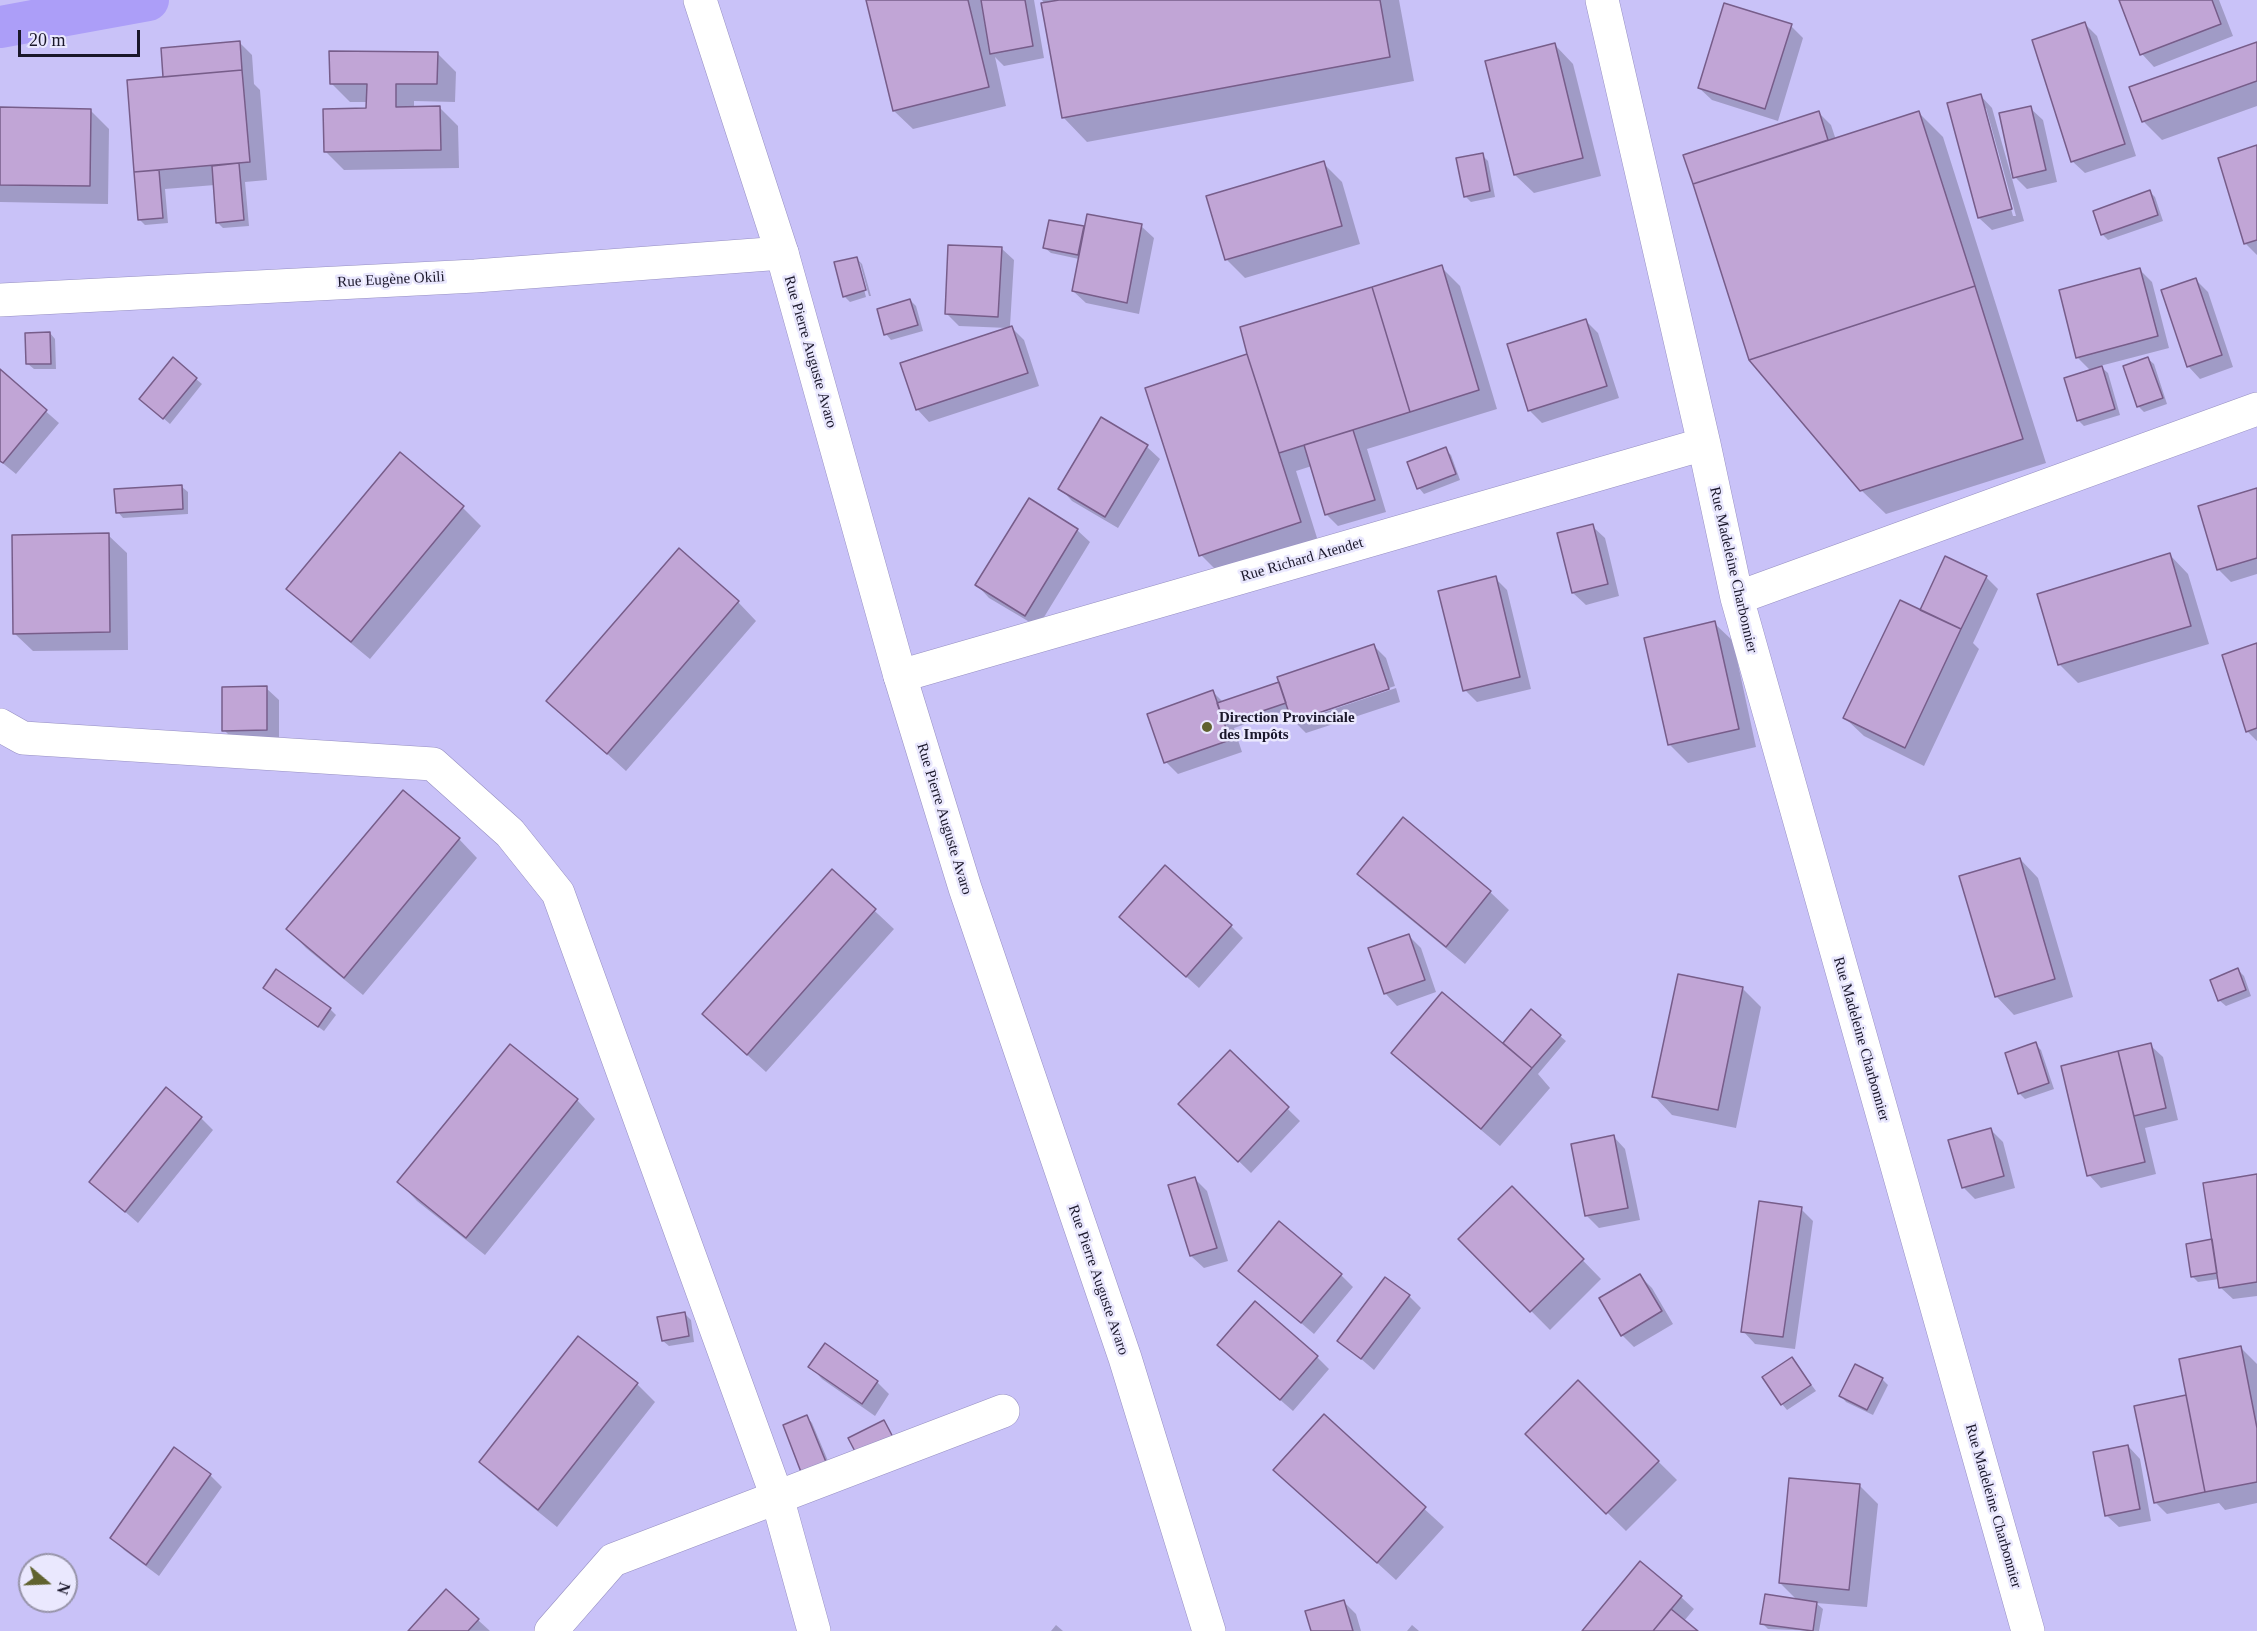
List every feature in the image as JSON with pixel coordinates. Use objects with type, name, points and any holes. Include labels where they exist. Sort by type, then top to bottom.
[{"type":"street","name":"Rue Pierre Auguste Avaro","points":[[700,0],[782,253],[900,676],[965,888],[1125,1358],[1209,1631]]},
{"type":"street","name":"Rue Madeleine Charbonnier","points":[[1602,0],[1737,598],[2028,1631]]},
{"type":"street","name":"Rue Eugène Okili","points":[[0,300],[475,276],[782,253]]},
{"type":"street","points":[[1737,598],[2257,409]]},
{"type":"street","name":"Rue Richard Atendet","points":[[900,676],[1704,444]]},
{"type":"street","points":[[0,725],[23,738],[433,764],[510,833],[558,893],[777,1497],[814,1631]]},
{"type":"street","points":[[551,1631],[613,1560],[1002,1412]]},
{"type":"building","points":[[866,0],[968,0],[989,87],[893,111]]},
{"type":"building","points":[[981,0],[1025,0],[1033,46],[990,54]]},
{"type":"building","points":[[1059,0],[1380,0],[1390,57],[1062,118],[1041,3]]},
{"type":"building","points":[[2119,0],[2212,0],[2221,24],[2140,55]]},
{"type":"building","points":[[1724,3],[1792,24],[1765,109],[1698,88]]},
{"type":"building","points":[[2085,22],[2125,144],[2071,162],[2032,40]]},
{"type":"building","points":[[240,41],[242,70],[163,77],[161,48]]},
{"type":"building","points":[[2257,42],[2257,81],[2142,122],[2129,87]]},
{"type":"building","points":[[1555,43],[1583,158],[1514,175],[1485,61]]},
{"type":"building","points":[[329,51],[438,52],[437,84],[396,84],[396,107],[440,106],[441,150],[324,152],[323,109],[366,108],[367,84],[330,84]]},
{"type":"building","points":[[242,70],[250,162],[134,172],[127,80]]},
{"type":"building","points":[[1981,94],[2012,209],[1978,218],[1947,103]]},
{"type":"building","points":[[2031,106],[2046,170],[2013,178],[1999,113]]},
{"type":"building","points":[[0,107],[91,109],[90,186],[0,185]]},
{"type":"building","points":[[1819,111],[1828,140],[1693,184],[1683,155]]},
{"type":"building","points":[[1919,111],[1975,286],[1749,360],[1693,184]]},
{"type":"building","points":[[2257,145],[2257,240],[2244,244],[2218,158]]},
{"type":"building","points":[[1483,153],[1490,191],[1464,197],[1456,158]]},
{"type":"building","points":[[1324,161],[1342,226],[1225,260],[1206,196]]},
{"type":"building","points":[[239,163],[244,220],[216,223],[212,166]]},
{"type":"building","points":[[159,170],[163,218],[138,220],[134,172]]},
{"type":"building","points":[[2150,190],[2158,215],[2101,235],[2093,211]]},
{"type":"building","points":[[1087,214],[1142,224],[1127,303],[1072,291]]},
{"type":"building","points":[[1049,220],[1084,226],[1078,255],[1043,248]]},
{"type":"building","points":[[948,245],[1002,247],[998,317],[945,314]]},
{"type":"building","points":[[857,257],[866,290],[843,297],[834,262]]},
{"type":"building","points":[[1442,265],[1479,390],[1410,412],[1372,287]]},
{"type":"building","points":[[2140,268],[2158,336],[2076,358],[2059,290]]},
{"type":"building","points":[[2196,278],[2222,355],[2187,367],[2161,290]]},
{"type":"building","points":[[1975,286],[2023,439],[1860,491],[1749,360]]},
{"type":"building","points":[[1372,287],[1410,412],[1279,453],[1240,327]]},
{"type":"building","points":[[910,299],[918,325],[884,335],[877,309]]},
{"type":"building","points":[[1586,319],[1607,386],[1528,411],[1507,344]]},
{"type":"building","points":[[1012,326],[1028,373],[916,410],[900,363]]},
{"type":"building","points":[[50,332],[51,364],[26,364],[25,333]]},
{"type":"building","points":[[1247,354],[1301,522],[1199,556],[1145,388]]},
{"type":"building","points":[[173,357],[197,378],[163,419],[139,399]]},
{"type":"building","points":[[2148,357],[2163,398],[2137,407],[2123,366]]},
{"type":"building","points":[[2102,366],[2115,409],[2077,421],[2064,378]]},
{"type":"building","points":[[0,369],[47,410],[3,463],[0,461]]},
{"type":"building","points":[[1101,417],[1148,445],[1105,517],[1058,489]]},
{"type":"building","points":[[1353,430],[1375,500],[1325,515],[1304,445]]},
{"type":"building","points":[[1446,447],[1456,474],[1417,489],[1407,462]]},
{"type":"building","points":[[400,452],[464,506],[351,642],[286,589]]},
{"type":"building","points":[[182,485],[183,509],[116,513],[114,489]]},
{"type":"building","points":[[2257,488],[2257,558],[2217,570],[2198,506]]},
{"type":"building","points":[[1029,498],[1078,529],[1025,616],[975,585]]},
{"type":"building","points":[[1593,524],[1608,584],[1572,593],[1557,533]]},
{"type":"building","points":[[109,533],[110,632],[13,634],[12,535]]},
{"type":"building","points":[[679,548],[739,601],[607,754],[546,701]]},
{"type":"building","points":[[2170,553],[2191,626],[2058,665],[2037,594]]},
{"type":"building","points":[[1945,556],[1987,576],[1961,629],[1920,610]]},
{"type":"building","points":[[1496,576],[1520,677],[1463,691],[1438,591]]},
{"type":"building","points":[[1900,600],[1961,629],[1905,748],[1843,718]]},
{"type":"building","points":[[1715,621],[1739,729],[1668,745],[1644,638]]},
{"type":"building","points":[[2257,643],[2257,728],[2246,732],[2222,655]]},
{"type":"building","points":[[1374,644],[1389,689],[1292,722],[1277,677]]},
{"type":"building","points":[[1279,682],[1286,703],[1224,724],[1217,703]]},
{"type":"building","points":[[267,686],[267,730],[222,731],[222,687]]},
{"type":"building","points":[[1213,690],[1230,740],[1164,763],[1147,714]]},
{"type":"building","points":[[403,790],[460,838],[344,978],[286,929]]},
{"type":"building","points":[[1403,817],[1491,891],[1446,947],[1357,874]]},
{"type":"building","points":[[2020,858],[2055,979],[1995,997],[1959,876]]},
{"type":"building","points":[[1165,865],[1232,925],[1186,977],[1119,917]]},
{"type":"building","points":[[832,869],[876,909],[747,1055],[702,1014]]},
{"type":"building","points":[[1409,934],[1425,980],[1384,994],[1368,948]]},
{"type":"building","points":[[2238,968],[2246,990],[2218,1001],[2210,980]]},
{"type":"building","points":[[276,969],[331,1008],[318,1027],[263,988]]},
{"type":"building","points":[[1678,974],[1743,987],[1718,1110],[1652,1097]]},
{"type":"building","points":[[1442,992],[1532,1068],[1481,1129],[1391,1053]]},
{"type":"building","points":[[1531,1009],[1561,1035],[1532,1068],[1503,1043]]},
{"type":"building","points":[[2036,1042],[2049,1083],[2018,1094],[2005,1053]]},
{"type":"building","points":[[2151,1043],[2166,1108],[2134,1116],[2118,1051]]},
{"type":"building","points":[[510,1044],[578,1099],[466,1238],[397,1182]]},
{"type":"building","points":[[1230,1050],[1289,1107],[1238,1162],[1178,1104]]},
{"type":"building","points":[[2118,1051],[2145,1162],[2087,1176],[2061,1066]]},
{"type":"building","points":[[166,1087],[202,1117],[125,1212],[89,1182]]},
{"type":"building","points":[[1991,1128],[2004,1176],[1962,1188],[1948,1140]]},
{"type":"building","points":[[1614,1135],[1628,1208],[1585,1216],[1571,1144]]},
{"type":"building","points":[[2257,1174],[2257,1282],[2219,1288],[2203,1183]]},
{"type":"building","points":[[1195,1177],[1217,1248],[1190,1256],[1168,1185]]},
{"type":"building","points":[[1512,1186],[1584,1259],[1530,1312],[1458,1239]]},
{"type":"building","points":[[1759,1201],[1802,1207],[1783,1337],[1741,1332]]},
{"type":"building","points":[[1279,1221],[1342,1274],[1301,1323],[1238,1271]]},
{"type":"building","points":[[2212,1239],[2217,1273],[2191,1277],[2186,1244]]},
{"type":"building","points":[[1640,1274],[1662,1311],[1621,1336],[1599,1298]]},
{"type":"building","points":[[1385,1277],[1410,1295],[1361,1359],[1337,1341]]},
{"type":"building","points":[[1255,1301],[1318,1356],[1280,1400],[1217,1345]]},
{"type":"building","points":[[685,1312],[689,1336],[662,1341],[657,1317]]},
{"type":"building","points":[[578,1336],[638,1383],[538,1510],[479,1462]]},
{"type":"building","points":[[825,1343],[878,1381],[862,1404],[808,1367]]},
{"type":"building","points":[[2241,1346],[2257,1428],[2257,1482],[2205,1492],[2179,1359]]},
{"type":"building","points":[[1792,1357],[1811,1385],[1781,1405],[1762,1377]]},
{"type":"building","points":[[1855,1364],[1883,1378],[1867,1410],[1839,1396]]},
{"type":"building","points":[[1578,1380],[1659,1461],[1606,1514],[1525,1434]]},
{"type":"building","points":[[2186,1395],[2205,1492],[2154,1503],[2134,1406]]},
{"type":"building","points":[[1324,1414],[1426,1507],[1377,1563],[1273,1470]]},
{"type":"building","points":[[807,1415],[826,1462],[801,1472],[783,1425]]},
{"type":"building","points":[[884,1420],[895,1441],[859,1459],[848,1438]]},
{"type":"building","points":[[2128,1445],[2140,1509],[2105,1516],[2093,1452]]},
{"type":"building","points":[[174,1447],[211,1474],[146,1565],[110,1538]]},
{"type":"building","points":[[1789,1478],[1860,1484],[1849,1590],[1779,1583]]},
{"type":"building","points":[[1640,1561],[1682,1596],[1653,1631],[1582,1631]]},
{"type":"building","points":[[446,1589],[479,1619],[468,1631],[408,1631]]},
{"type":"building","points":[[1765,1594],[1817,1602],[1813,1631],[1760,1624]]},
{"type":"building","points":[[1344,1600],[1353,1631],[1311,1631],[1305,1611]]},
{"type":"building","points":[[1671,1609],[1698,1631],[1653,1631]]},
{"type":"waterway","points":[[0,27],[148,0]]},
{"type":"place","name":"Direction Provinciale des Impôts","points":[[1207,727]]}]
